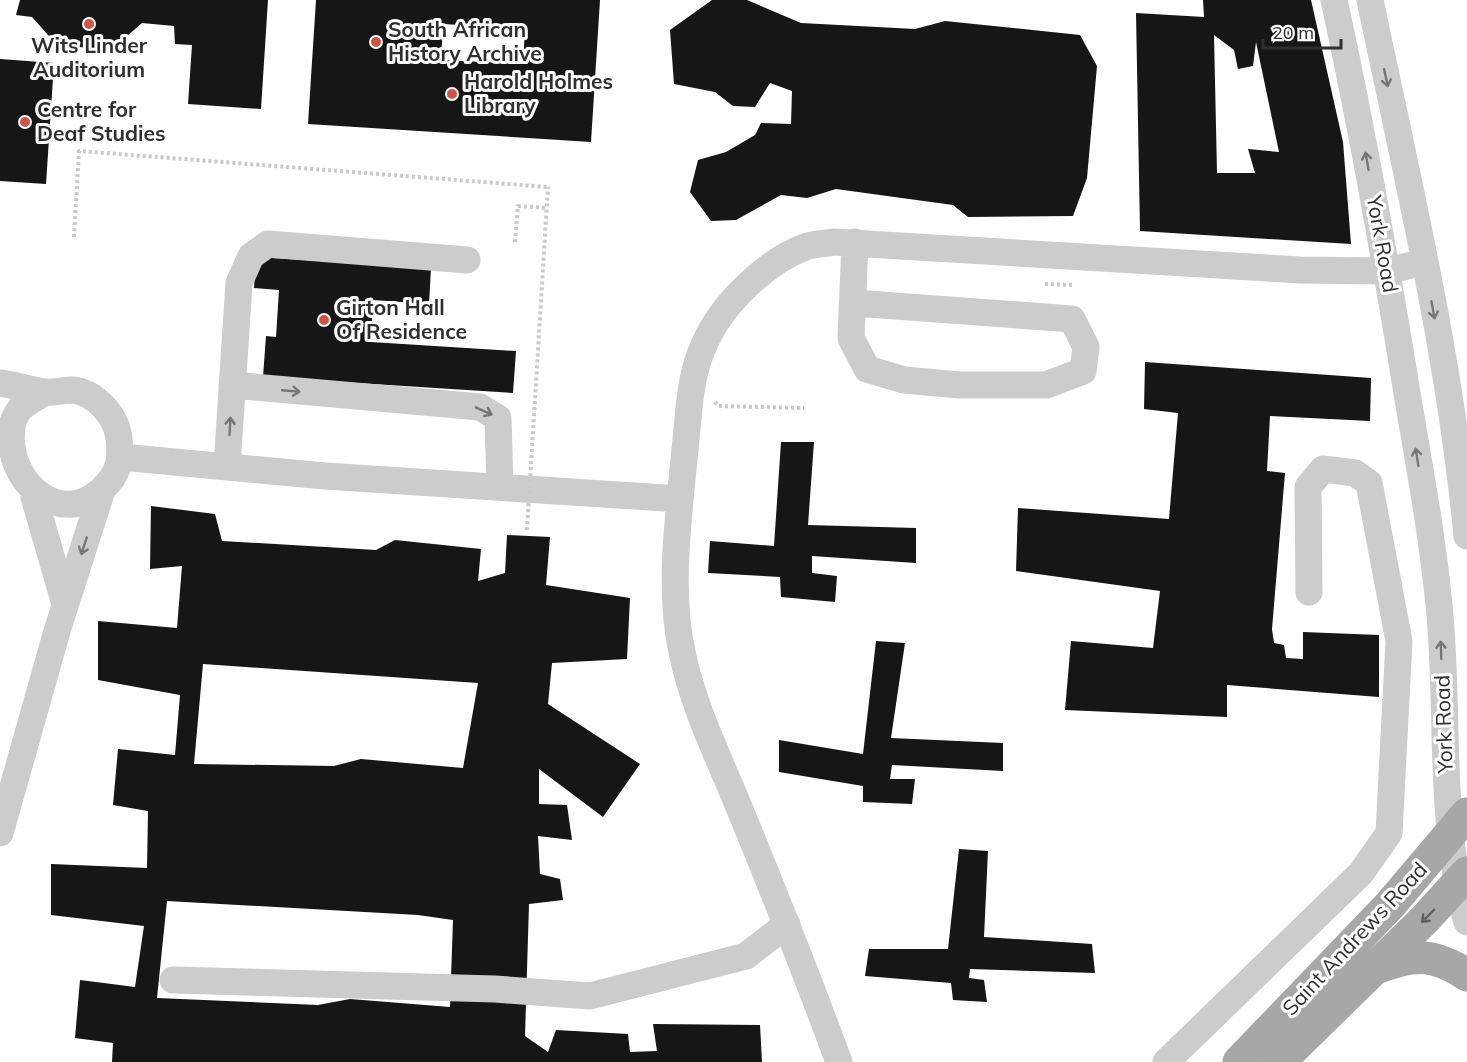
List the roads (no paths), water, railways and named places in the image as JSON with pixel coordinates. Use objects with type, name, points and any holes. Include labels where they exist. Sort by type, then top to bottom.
[{"type":"main road","name":"Saint Andrews Road","points":[[1239,1062],[1390,904],[1458,824]]},
{"type":"main road","name":"Saint Andrews Road","points":[[1279,1062],[1376,968],[1462,879]]},
{"type":"main road","points":[[1376,968],[1404,958],[1423,956],[1441,959],[1467,975]]},
{"type":"street","name":"York Road","points":[[1334,0],[1359,113],[1387,271],[1440,606],[1467,922]]},
{"type":"street","name":"York Road","points":[[1370,0],[1424,262],[1462,485],[1467,536]]},
{"type":"street","points":[[854,303],[1072,319],[1086,347],[1083,371],[1046,385],[960,385],[904,380],[867,369],[851,338],[855,242]]},
{"type":"street","points":[[839,1062],[788,924],[696,703],[682,652],[676,611],[680,500],[692,379],[704,345],[716,323],[742,291],[773,265],[806,247],[855,242],[1028,255],[1300,270],[1387,271],[1424,262]]},
{"type":"street","points":[[227,467],[239,283],[251,256],[268,244],[467,260]]},
{"type":"street","points":[[0,383],[45,392],[74,390],[101,403],[118,427],[121,457],[111,480],[102,490],[81,502],[57,505],[34,497]]},
{"type":"street","points":[[232,385],[480,407],[498,418],[500,487]]},
{"type":"street","points":[[45,392],[20,408],[6,435],[4,461],[34,497],[65,604]]},
{"type":"street","points":[[121,457],[227,467],[680,500]]},
{"type":"street","points":[[1166,1062],[1360,873],[1389,833],[1399,641],[1369,483],[1355,473],[1323,469],[1308,487],[1309,592]]},
{"type":"street","points":[[1423,489],[1462,485]]},
{"type":"street","points":[[0,833],[65,604],[102,490]]},
{"type":"street","points":[[173,980],[495,989],[590,996],[746,957],[788,924]]},
{"type":"place","name":"Wits Linder Auditorium","points":[[89,24]]},
{"type":"place","name":"South African History Archive","points":[[376,42]]},
{"type":"place","name":"Harold Holmes Library","points":[[452,94]]},
{"type":"place","name":"Centre for Deaf Studies","points":[[25,122]]},
{"type":"place","name":"Girton Hall Of Residence","points":[[324,320]]}]
